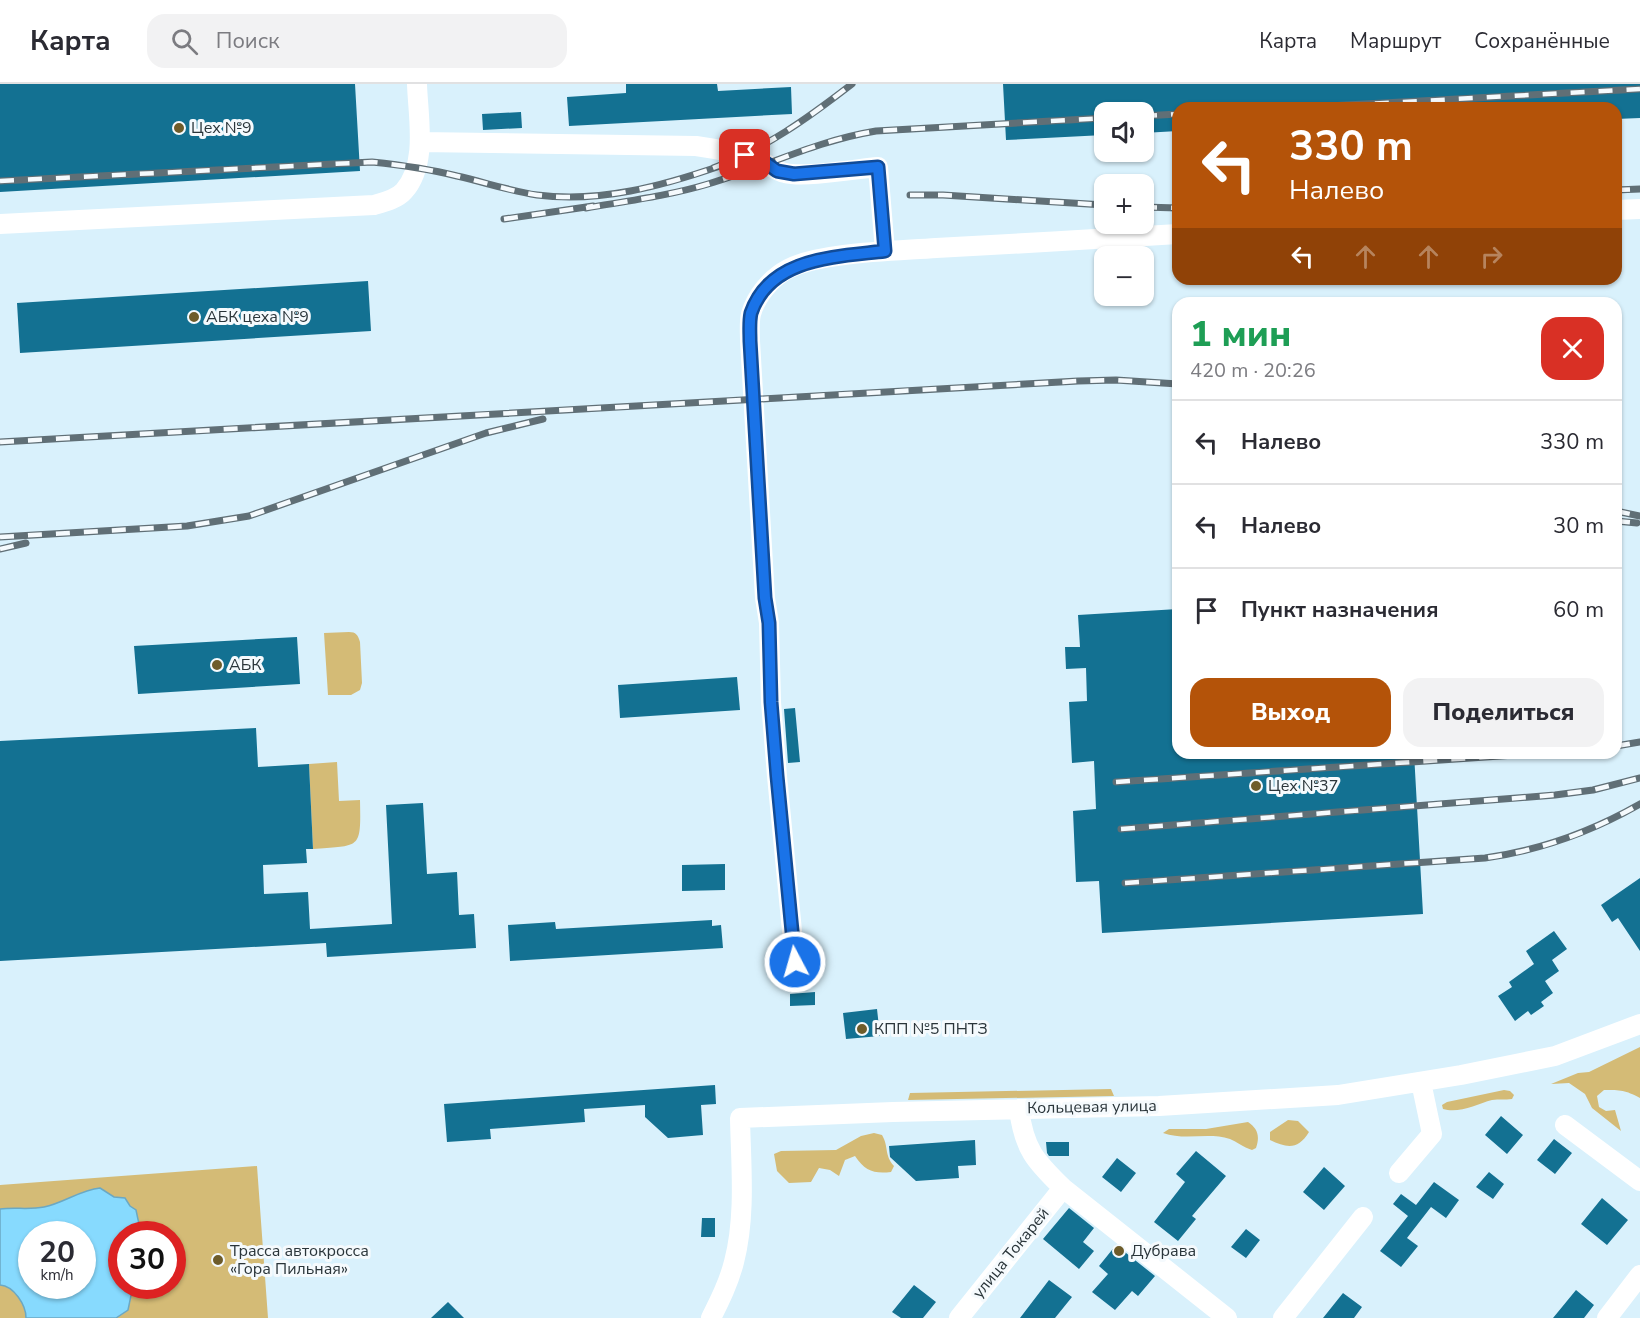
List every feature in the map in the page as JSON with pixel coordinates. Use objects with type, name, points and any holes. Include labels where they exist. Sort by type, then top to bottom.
[{"type":"street","points":[[0,224],[374,205],[396,198],[404,191],[416,167],[420,142],[417,84]]},
{"type":"street","points":[[420,142],[696,146],[745,155],[766,163],[777,171],[794,174],[878,167],[885,251]]},
{"type":"street","points":[[1622,210],[1640,209]]},
{"type":"street","points":[[795,962],[771,702],[769,623],[765,598],[750,341],[751,315],[759,296],[772,281],[788,269],[821,260],[885,251],[1172,234]]},
{"type":"street","name":"Кольцевая улица","points":[[711,1318],[725,1289],[738,1239],[741,1197],[740,1118],[843,1113],[1158,1106],[1288,1100],[1338,1095],[1555,1056],[1640,1024]]},
{"type":"street","points":[[1399,1173],[1432,1134],[1420,1082]]},
{"type":"street","points":[[1019,1109],[1025,1142],[1033,1156],[1063,1188],[1227,1318]]},
{"type":"street","points":[[1564,1125],[1640,1181]]},
{"type":"street","name":"улица Токарей","points":[[959,1318],[1063,1188]]},
{"type":"street","points":[[1283,1318],[1363,1217]]},
{"type":"street","points":[[1607,1318],[1640,1275]]},
{"type":"shaded area","points":[[324,633],[356,634],[360,642],[362,683],[360,690],[351,695],[328,695]]},
{"type":"shaded area","points":[[337,762],[339,801],[360,800],[358,836],[355,842],[349,845],[313,849],[309,764]]},
{"type":"shaded area","points":[[1640,1047],[1640,1098],[1615,1090],[1604,1090],[1597,1096],[1599,1107],[1606,1111],[1615,1110],[1621,1131],[1592,1108],[1585,1094],[1569,1083],[1551,1084],[1578,1073],[1589,1072]]},
{"type":"shaded area","points":[[1111,1089],[1114,1096],[908,1100],[910,1093]]},
{"type":"shaded area","points":[[1504,1090],[1514,1095],[1512,1099],[1492,1100],[1462,1109],[1443,1109],[1442,1105],[1447,1102]]},
{"type":"shaded area","points":[[1288,1120],[1298,1121],[1309,1132],[1305,1138],[1292,1146],[1270,1140],[1270,1132]]},
{"type":"shaded area","points":[[1248,1122],[1254,1127],[1258,1136],[1256,1148],[1252,1150],[1222,1137],[1180,1136],[1163,1133],[1169,1129],[1206,1129]]},
{"type":"shaded area","points":[[874,1133],[882,1135],[884,1139],[889,1158],[894,1166],[891,1172],[870,1170],[862,1165],[855,1156],[845,1160],[839,1176],[830,1170],[819,1168],[811,1182],[789,1183],[777,1171],[774,1154],[781,1151],[836,1150],[861,1136]]},
{"type":"shaded area","name":"Трасса автокросса «Гора Пильная»","points":[[257,1166],[268,1318],[0,1318],[0,1185]]},
{"type":"water","points":[[100,1188],[114,1197],[125,1198],[136,1210],[138,1221],[108,1221],[108,1299],[130,1299],[128,1310],[116,1318],[26,1318],[19,1299],[96,1299],[96,1221],[18,1221],[18,1297],[10,1289],[0,1285],[0,1209],[44,1207]]},
{"type":"building","name":"Цех №9","points":[[0,84],[355,84],[360,171],[0,192]]},
{"type":"building","points":[[626,84],[717,84],[718,91],[791,87],[792,114],[569,126],[567,97],[626,93]]},
{"type":"building","points":[[1003,84],[1640,84],[1640,118],[1622,119],[1622,102],[1172,102],[1172,131],[1154,132],[1154,102],[1094,102],[1094,136],[1006,140]]},
{"type":"building","points":[[521,112],[522,128],[483,130],[482,114]]},
{"type":"building","name":"АБК цеха №9","points":[[368,281],[371,331],[20,353],[17,303]]},
{"type":"building","name":"Цех №37","points":[[1172,609],[1172,759],[1414,759],[1423,914],[1102,933],[1099,881],[1076,882],[1073,811],[1096,809],[1094,761],[1072,763],[1069,702],[1087,701],[1086,668],[1066,669],[1065,647],[1080,647],[1078,615]]},
{"type":"building","name":"АБК","points":[[297,637],[300,684],[138,694],[134,646]]},
{"type":"building","points":[[737,677],[740,710],[620,718],[618,685]]},
{"type":"building","points":[[795,708],[800,762],[788,763],[784,709]]},
{"type":"building","points":[[256,728],[258,767],[309,764],[313,849],[306,849],[307,863],[263,865],[264,894],[308,892],[310,929],[392,924],[386,805],[423,803],[427,874],[457,872],[459,915],[474,914],[476,948],[327,957],[326,943],[0,961],[0,741]]},
{"type":"building","points":[[725,864],[725,890],[682,891],[682,865]]},
{"type":"building","points":[[1640,878],[1640,951],[1618,918],[1612,922],[1601,905]]},
{"type":"building","points":[[712,920],[712,926],[721,925],[723,948],[510,961],[508,925],[555,922],[556,929]]},
{"type":"building","points":[[1554,931],[1567,949],[1552,960],[1559,971],[1545,981],[1553,993],[1541,1002],[1544,1006],[1531,1015],[1528,1011],[1515,1021],[1498,996],[1512,987],[1509,982],[1534,964],[1526,951]]},
{"type":"building","points":[[815,992],[815,1005],[790,1006],[790,994]]},
{"type":"building","name":"КПП №5 ПНТЗ","points":[[877,1009],[880,1036],[846,1039],[843,1013]]},
{"type":"building","points":[[715,1085],[716,1104],[701,1105],[703,1135],[668,1138],[645,1117],[645,1105],[584,1109],[585,1122],[490,1129],[491,1139],[447,1142],[444,1104]]},
{"type":"building","points":[[1501,1116],[1523,1135],[1507,1154],[1485,1135]]},
{"type":"building","points":[[1554,1139],[1572,1153],[1555,1174],[1537,1160]]},
{"type":"building","points":[[975,1140],[976,1165],[958,1166],[959,1178],[916,1181],[890,1157],[889,1146]]},
{"type":"building","points":[[1046,1142],[1069,1142],[1069,1156],[1049,1156]]},
{"type":"building","points":[[1196,1151],[1226,1176],[1192,1216],[1196,1219],[1178,1241],[1154,1222],[1185,1182],[1176,1174]]},
{"type":"building","points":[[1117,1158],[1136,1173],[1121,1192],[1102,1177]]},
{"type":"building","points":[[1324,1167],[1345,1186],[1324,1210],[1303,1192]]},
{"type":"building","points":[[1489,1172],[1504,1184],[1493,1199],[1476,1187]]},
{"type":"building","points":[[1434,1182],[1459,1200],[1446,1218],[1431,1207],[1407,1238],[1418,1246],[1401,1267],[1380,1251],[1408,1216],[1393,1204],[1401,1194],[1416,1205]]},
{"type":"building","points":[[1602,1198],[1628,1220],[1607,1245],[1581,1224]]},
{"type":"building","points":[[1069,1208],[1094,1228],[1083,1242],[1094,1251],[1079,1269],[1043,1239]]},
{"type":"building","points":[[702,1218],[715,1218],[715,1237],[701,1237]]},
{"type":"building","points":[[1246,1229],[1260,1240],[1246,1258],[1231,1247]]},
{"type":"building","points":[[1116,1245],[1155,1276],[1138,1296],[1132,1291],[1115,1310],[1092,1292],[1108,1274],[1099,1266]]},
{"type":"building","points":[[1049,1280],[1072,1297],[1055,1318],[1020,1318]]},
{"type":"building","points":[[914,1285],[936,1302],[923,1318],[901,1318],[892,1312]]},
{"type":"building","points":[[1576,1290],[1594,1305],[1584,1318],[1553,1318]]},
{"type":"building","points":[[1343,1293],[1362,1307],[1354,1318],[1323,1318]]},
{"type":"building","points":[[448,1302],[464,1318],[431,1318]]},
{"type":"railway","points":[[713,168],[750,152],[786,132],[852,84]]},
{"type":"railway","points":[[1401,102],[1640,89]]},
{"type":"railway","points":[[1154,115],[1172,114]]},
{"type":"railway","points":[[586,208],[693,188],[832,141],[876,131],[1094,119]]},
{"type":"railway","points":[[0,181],[372,162],[436,171],[537,195],[584,197],[653,186],[720,166]]},
{"type":"railway","points":[[1622,190],[1640,189]]},
{"type":"railway","points":[[910,195],[1094,204]]},
{"type":"railway","points":[[504,219],[593,206]]},
{"type":"railway","points":[[1154,207],[1172,208]]},
{"type":"railway","points":[[0,442],[1078,381],[1116,380],[1172,384]]},
{"type":"railway","points":[[0,537],[187,526],[249,516],[486,433],[543,419]]},
{"type":"railway","points":[[1622,512],[1640,516]]},
{"type":"railway","points":[[1622,522],[1637,523]]},
{"type":"railway","points":[[0,549],[26,543]]},
{"type":"railway","points":[[1622,745],[1640,742]]},
{"type":"railway","points":[[1116,782],[1456,759]]},
{"type":"railway","points":[[1121,829],[1555,795],[1593,790],[1640,778]]},
{"type":"railway","points":[[1125,883],[1506,855],[1566,838],[1603,823],[1640,804]]},
{"type":"place","name":"Цех №9","points":[[179,128]]},
{"type":"place","name":"АБК цеха №9","points":[[194,317]]},
{"type":"place","name":"АБК","points":[[217,665]]},
{"type":"place","name":"Цех №37","points":[[1256,786]]},
{"type":"place","name":"КПП №5 ПНТЗ","points":[[862,1029]]},
{"type":"place","name":"Дубрава","points":[[1119,1251]]},
{"type":"place","name":"Трасса автокросса «Гора Пильная»","points":[[218,1260]]},
{"type":"route","points":[[745,155],[766,163],[777,171],[794,174],[878,167],[885,251],[810,262],[788,269],[772,281],[759,296],[751,315],[750,341],[765,598],[769,623],[771,702],[795,962]]}]
